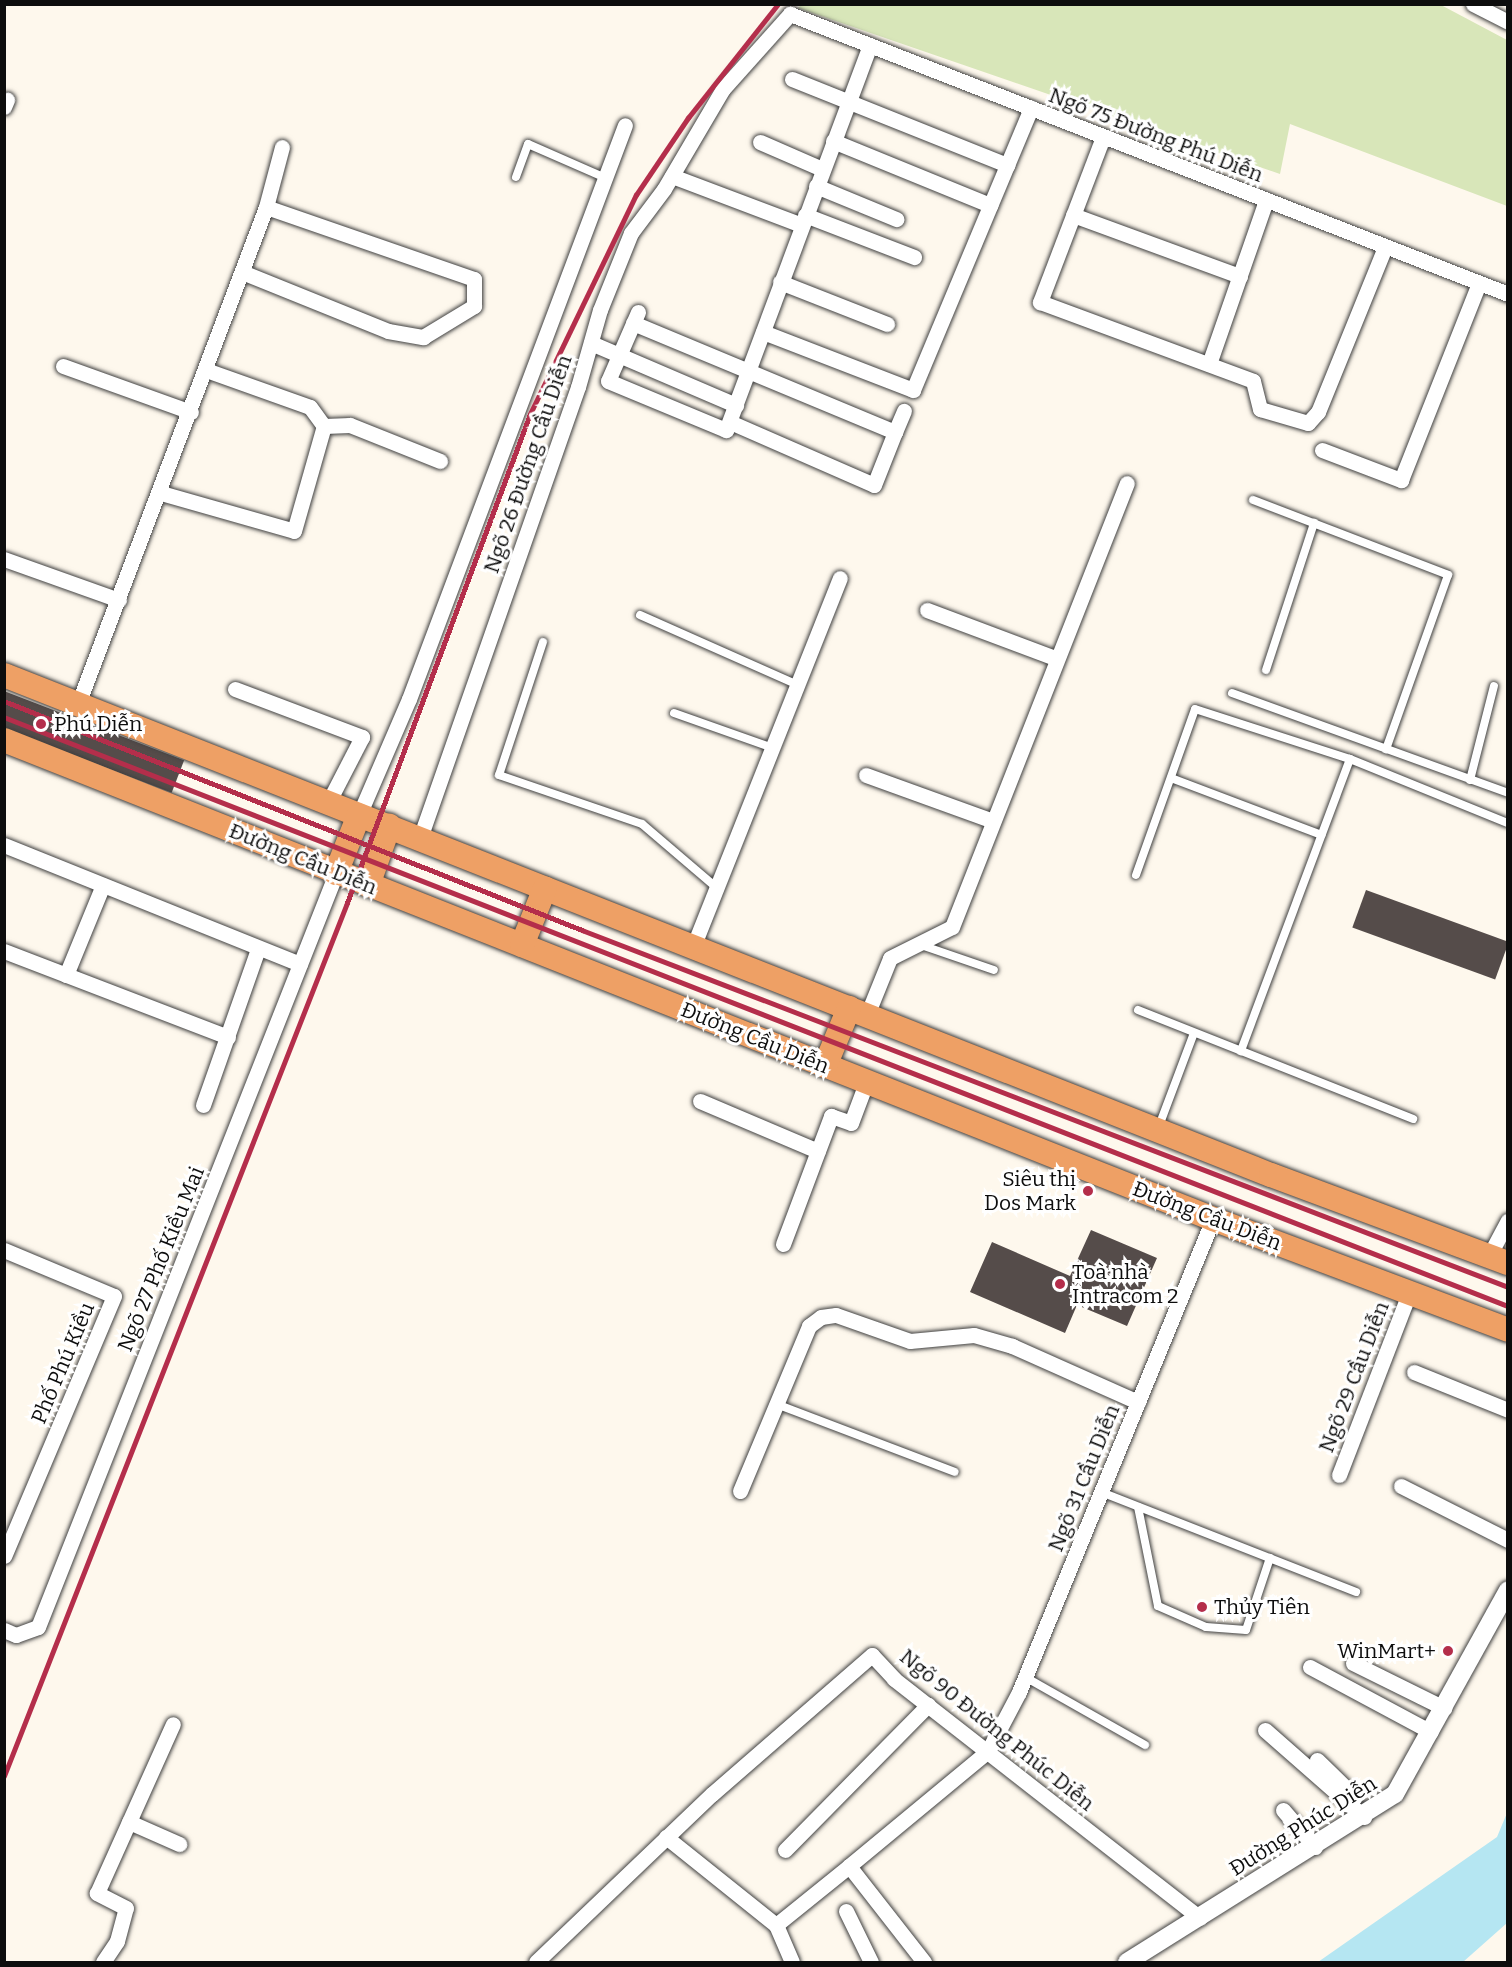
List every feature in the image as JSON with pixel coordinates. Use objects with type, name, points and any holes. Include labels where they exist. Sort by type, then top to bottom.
[{"type":"highway","points":[[4,675],[1157,1130],[1498,1259]]},
{"type":"highway","name":"Đường Cầu Diễn","points":[[4,740],[1213,1219],[1508,1330]]},
{"type":"highway","points":[[336,873],[359,815]]},
{"type":"highway","points":[[368,885],[389,826]]},
{"type":"highway","points":[[522,945],[545,888]]},
{"type":"highway","points":[[825,1066],[858,1011]]},
{"type":"street","points":[[1473,4],[1508,22]]},
{"type":"street","name":"Ngõ 75 Đường Phú Diễn","points":[[672,176],[723,89],[790,14],[1508,294]]},
{"type":"street","points":[[870,45],[822,169],[780,282],[763,332],[749,369],[730,422],[726,430],[608,381],[635,318],[749,369],[895,432]]},
{"type":"street","points":[[792,79],[1007,165]]},
{"type":"street","points":[[763,332],[913,390],[1031,108]]},
{"type":"street","points":[[359,815],[409,699],[603,177],[625,124]]},
{"type":"street","points":[[1103,136],[1040,302],[1253,381],[1260,410],[1308,423],[1318,412],[1385,247]]},
{"type":"street","points":[[833,141],[990,205]]},
{"type":"street","points":[[760,142],[822,169]]},
{"type":"street","points":[[78,704],[191,412],[266,207],[282,147]]},
{"type":"street","points":[[591,343],[631,233],[672,176],[914,257]]},
{"type":"street","points":[[816,186],[896,219]]},
{"type":"street","points":[[1209,364],[1266,200]]},
{"type":"street","points":[[242,272],[388,331],[423,337],[474,306],[474,279],[266,207]]},
{"type":"street","points":[[1073,215],[1240,276]]},
{"type":"street","points":[[780,282],[887,324]]},
{"type":"street","points":[[1322,450],[1401,480],[1479,283]]},
{"type":"street","name":"Ngõ 26 Đường Cầu Diễn","points":[[420,838],[591,343],[736,405]]},
{"type":"street","points":[[63,366],[191,412]]},
{"type":"street","points":[[206,370],[310,407],[324,426]]},
{"type":"street","points":[[730,422],[874,485],[904,411]]},
{"type":"street","points":[[324,426],[350,426],[440,461]]},
{"type":"street","points":[[161,493],[294,531],[324,426]]},
{"type":"street","points":[[858,1011],[890,958],[952,927],[1055,658],[1126,483]]},
{"type":"street","points":[[4,559],[119,600]]},
{"type":"street","points":[[693,947],[840,578]]},
{"type":"street","points":[[927,610],[1055,658]]},
{"type":"street","points":[[235,689],[362,737],[328,803]]},
{"type":"street","points":[[866,775],[993,821]]},
{"type":"street","points":[[4,845],[300,964]]},
{"type":"street","name":"Ngõ 27 Phố Kiều Mai","points":[[4,1630],[16,1635],[38,1627],[336,873]]},
{"type":"street","points":[[66,975],[103,885]]},
{"type":"street","points":[[203,1105],[258,949]]},
{"type":"street","points":[[4,951],[228,1037]]},
{"type":"street","points":[[783,1244],[831,1116],[851,1123],[867,1083]]},
{"type":"street","points":[[700,1101],[818,1151]]},
{"type":"street","name":"Ngõ 31 Cầu Diễn","points":[[988,1751],[1025,1677],[1213,1219]]},
{"type":"street","points":[[1498,1259],[1508,1221]]},
{"type":"street","name":"Phố Phú Kiều","points":[[4,1250],[114,1296],[4,1556]]},
{"type":"street","name":"Ngõ 29 Cầu Diễn","points":[[1339,1475],[1409,1294]]},
{"type":"street","points":[[740,1491],[809,1326],[821,1317],[836,1315],[910,1341],[974,1335],[1012,1346],[1137,1402]]},
{"type":"street","points":[[1414,1372],[1508,1410]]},
{"type":"street","points":[[1401,1486],[1508,1540]]},
{"type":"street","name":"Đường Phúc Diễn","points":[[1127,1962],[1367,1815],[1395,1794],[1508,1590]]},
{"type":"street","name":"Ngõ 90 Đường Phúc Diễn","points":[[536,1962],[666,1837],[872,1655],[928,1705],[1200,1918]]},
{"type":"street","points":[[1353,1663],[1444,1708]]},
{"type":"street","points":[[1310,1667],[1431,1732]]},
{"type":"street","points":[[785,1850],[928,1705]]},
{"type":"street","points":[[103,1962],[117,1941],[126,1908],[97,1893],[173,1724]]},
{"type":"street","points":[[1265,1730],[1367,1815]]},
{"type":"street","points":[[776,1925],[988,1751]]},
{"type":"street","points":[[1317,1760],[1367,1815]]},
{"type":"street","points":[[1286,1809],[1318,1845]]},
{"type":"street","points":[[129,1822],[179,1844]]},
{"type":"street","points":[[666,1837],[776,1925],[792,1962]]},
{"type":"street","points":[[849,1866],[924,1962]]},
{"type":"street","points":[[846,1911],[871,1962]]},
{"type":"lane","points":[[516,177],[528,144],[603,177]]},
{"type":"lane","points":[[1253,500],[1448,575],[1386,749]]},
{"type":"lane","points":[[1266,669],[1314,523]]},
{"type":"lane","points":[[640,615],[798,685]]},
{"type":"lane","points":[[543,642],[499,775],[642,824],[717,888]]},
{"type":"lane","points":[[1470,780],[1494,686]]},
{"type":"lane","points":[[1232,693],[1508,793]]},
{"type":"lane","points":[[1136,875],[1195,709],[1350,759],[1508,823]]},
{"type":"lane","points":[[674,713],[773,748]]},
{"type":"lane","points":[[1241,1051],[1350,759]]},
{"type":"lane","points":[[1171,778],[1322,835]]},
{"type":"lane","points":[[919,944],[994,970]]},
{"type":"lane","points":[[1138,1010],[1413,1119]]},
{"type":"lane","points":[[1157,1130],[1194,1033]]},
{"type":"lane","points":[[775,1404],[955,1473]]},
{"type":"lane","points":[[1101,1492],[1356,1592]]},
{"type":"lane","points":[[1138,1507],[1158,1606],[1206,1627],[1246,1630],[1270,1558]]},
{"type":"lane","points":[[1025,1677],[1145,1745]]},
{"type":"green space","points":[[802,4],[1441,5],[1507,40],[1507,206],[1290,124],[1280,174],[798,8]]},
{"type":"water","points":[[1507,1813],[1507,1923],[1463,1962],[1318,1962],[1497,1837]]},
{"type":"building","points":[[4,691],[184,760],[172,793],[4,728]]},
{"type":"building","points":[[1366,890],[1508,942],[1495,980],[1352,928]]},
{"type":"building","name":"Toà nhà Intracom 2","points":[[1091,1230],[1157,1258],[1127,1326],[1077,1305],[1065,1333],[970,1292],[992,1242],[1070,1276]]},
{"type":"railway","points":[[4,1776],[347,903],[530,414],[636,195],[688,118],[778,4]]},
{"type":"railway","points":[[4,701],[582,930],[1508,1287]]},
{"type":"railway","points":[[4,717],[1508,1306]]},
{"type":"place","name":"Phú Diễn","points":[[41,724]]},
{"type":"place","name":"Siêu thị Dos Mark","points":[[1088,1191]]},
{"type":"place","name":"Toà nhà Intracom 2","points":[[1060,1284]]},
{"type":"place","name":"Thủy Tiên","points":[[1202,1607]]},
{"type":"place","name":"WinMart+","points":[[1448,1651]]}]
